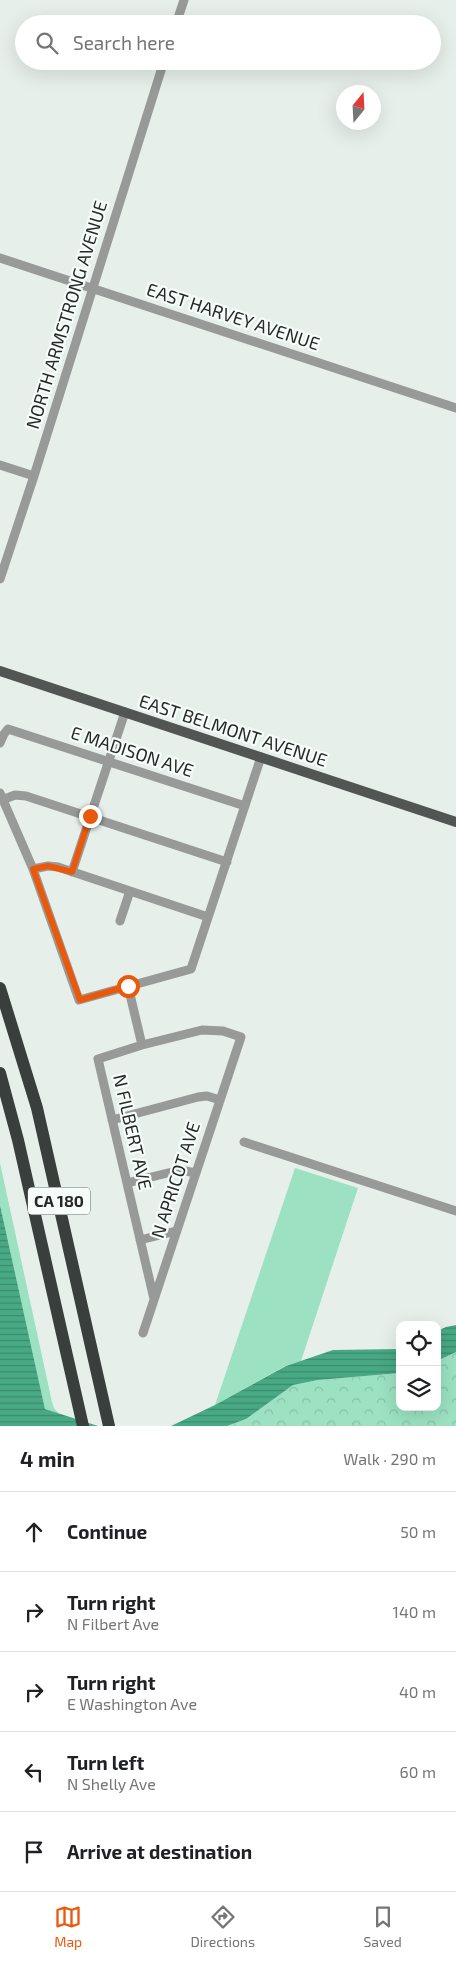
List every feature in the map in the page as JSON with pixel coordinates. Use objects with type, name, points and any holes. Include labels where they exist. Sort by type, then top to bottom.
[{"type":"highway","name":"CA 180","points":[[0,988],[37,1108],[108,1422]]},
{"type":"highway","name":"CA 180","points":[[0,1073],[20,1149],[83,1426]]},
{"type":"main road","name":"EAST BELMONT AVENUE","points":[[0,671],[456,822]]},
{"type":"street","points":[[179,15],[184,0]]},
{"type":"street","name":"NORTH ARMSTRONG AVENUE","points":[[0,579],[161,70]]},
{"type":"street","name":"EAST HARVEY AVENUE","points":[[0,258],[456,408]]},
{"type":"street","points":[[0,465],[34,476]]},
{"type":"street","points":[[72,872],[125,712]]},
{"type":"street","name":"E MADISON AVE","points":[[0,743],[8,728],[245,806]]},
{"type":"street","points":[[227,862],[26,796],[1,796],[33,869],[80,1000],[191,969],[227,862],[261,757]]},
{"type":"street","points":[[33,869],[48,866],[72,872],[208,917]]},
{"type":"street","points":[[120,921],[130,891]]},
{"type":"street","points":[[128,986],[142,1045]]},
{"type":"street","name":"N APRICOT AVE","points":[[142,1045],[202,1030],[223,1032],[241,1037],[143,1333]]},
{"type":"street","name":"N FILBERT AVE","points":[[142,1045],[98,1059],[154,1299]]},
{"type":"street","points":[[112,1120],[198,1097],[207,1096],[220,1100]]},
{"type":"street","points":[[244,1142],[456,1211]]},
{"type":"street","points":[[127,1183],[180,1170],[196,1173]]},
{"type":"street","points":[[140,1240],[176,1231]]},
{"type":"green space","points":[[0,1163],[52,1402],[59,1414],[45,1409],[0,1205]]},
{"type":"green space","points":[[295,1168],[358,1188],[301,1361],[285,1366],[215,1405]]},
{"type":"green space","points":[[456,1352],[456,1426],[227,1426],[246,1419],[293,1385],[318,1380],[396,1373],[396,1411],[441,1411],[441,1359]]},
{"type":"shaded area","points":[[0,1205],[45,1409],[98,1426],[0,1426]]},
{"type":"shaded area","points":[[456,1325],[456,1352],[441,1359],[441,1329]]},
{"type":"shaded area","points":[[396,1349],[396,1373],[318,1380],[293,1385],[246,1419],[227,1426],[171,1426],[215,1405],[286,1366],[333,1350]]},
{"type":"route","points":[[90,816],[72,872],[48,866],[33,869],[80,1000],[128,986]]}]
